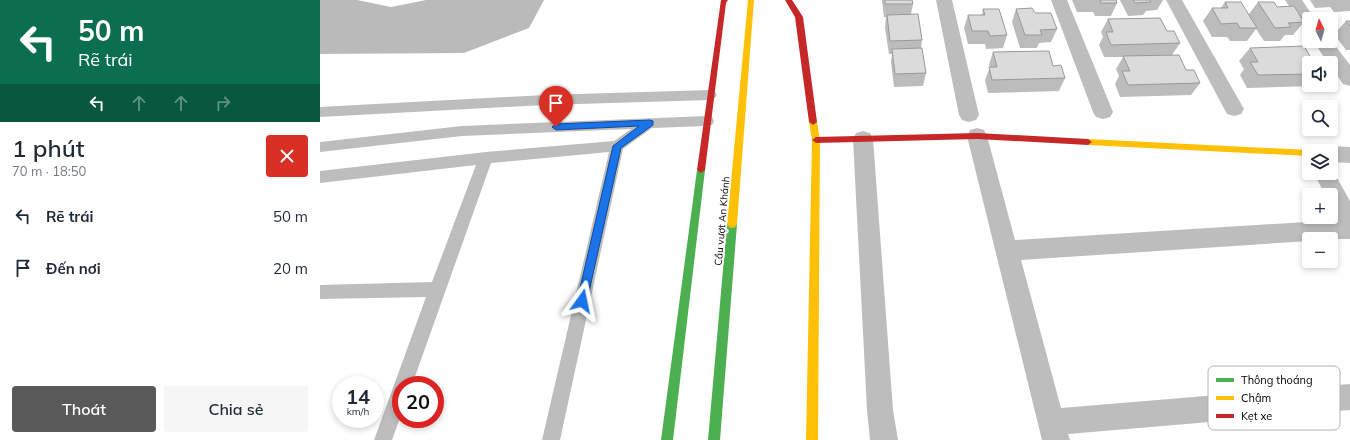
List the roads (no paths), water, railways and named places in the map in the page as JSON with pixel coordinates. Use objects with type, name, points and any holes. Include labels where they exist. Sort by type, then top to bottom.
[{"type":"main road","points":[[667,440],[710,95],[723,2],[725,0]]},
{"type":"main road","points":[[788,0],[799,17],[816,140],[812,440]]},
{"type":"main road","name":"Cầu vượt An Khánh","points":[[714,440],[751,2]]},
{"type":"main road","points":[[816,140],[863,139],[973,125],[1302,152]]},
{"type":"street","points":[[944,0],[973,125],[1008,251],[1053,431],[1208,413]]},
{"type":"street","points":[[1059,0],[1103,112]]},
{"type":"street","points":[[1174,0],[1234,109]]},
{"type":"street","points":[[1293,0],[1302,13]]},
{"type":"street","points":[[1327,48],[1350,79]]},
{"type":"street","points":[[863,139],[880,410],[884,440]]},
{"type":"street","points":[[1338,154],[1350,155]]},
{"type":"street","points":[[1328,180],[1350,222]]},
{"type":"street","points":[[1008,251],[1350,229]]},
{"type":"street","points":[[1340,398],[1350,397]]},
{"type":"lane","points":[[320,112],[545,100],[710,95]]},
{"type":"lane","points":[[320,147],[462,131],[707,121]]},
{"type":"lane","points":[[320,177],[486,158],[617,146],[650,123]]},
{"type":"lane","points":[[551,440],[617,146]]},
{"type":"lane","points":[[406,376],[436,289],[486,158]]},
{"type":"lane","points":[[320,292],[436,289]]},
{"type":"lane","points":[[384,440],[392,416]]}]
